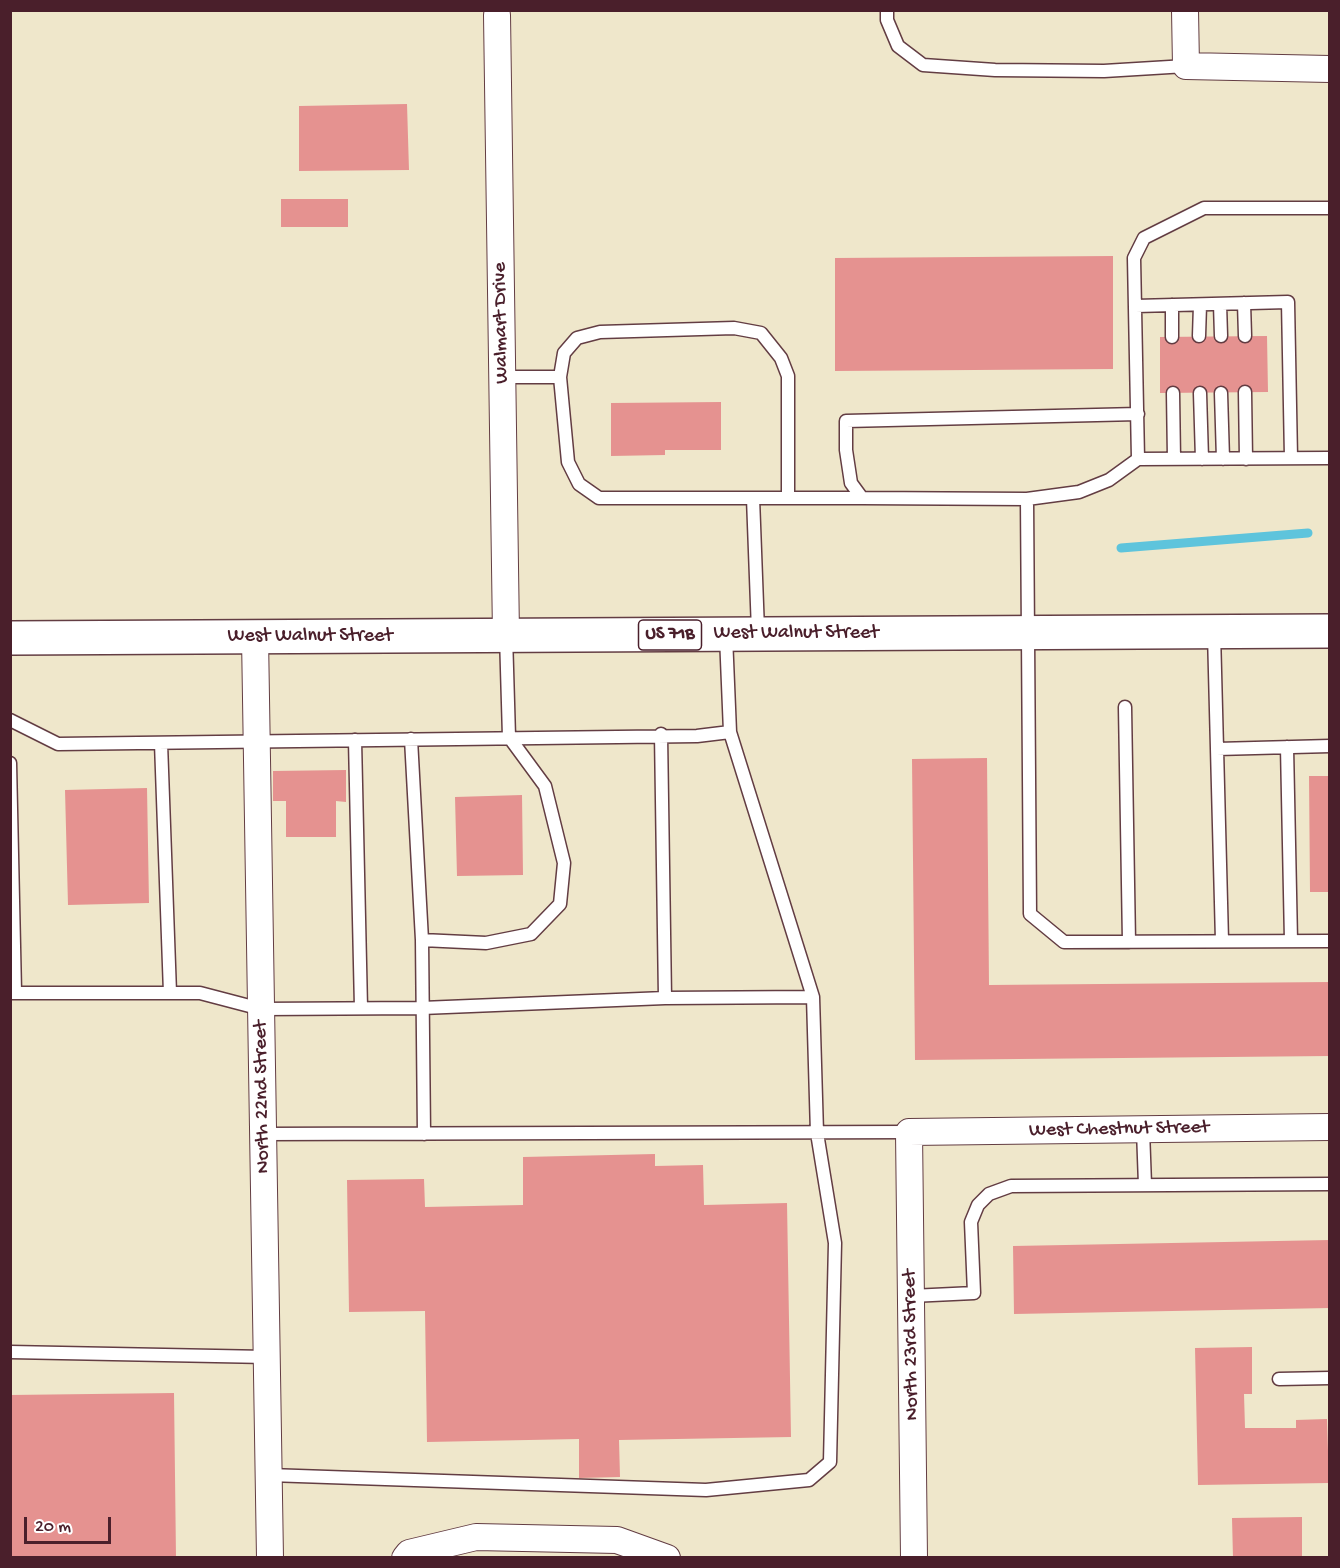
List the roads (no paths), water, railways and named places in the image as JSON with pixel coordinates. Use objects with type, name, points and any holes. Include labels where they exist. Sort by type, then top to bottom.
[{"type":"main road","name":"West Walnut Street","points":[[10,638],[1329,631]]},
{"type":"street","points":[[1185,10],[1186,66],[1329,69]]},
{"type":"street","name":"Walmart Drive","points":[[497,13],[506,635]]},
{"type":"street","name":"North 22nd Street","points":[[255,637],[270,1557]]},
{"type":"street","name":"West Chestnut Street","points":[[909,1132],[1329,1127]]},
{"type":"street","name":"North 23rd Street","points":[[909,1132],[914,1557]]},
{"type":"street","points":[[405,1557],[410,1553],[476,1537],[617,1540],[667,1557]]},
{"type":"lane","points":[[887,10],[887,20],[898,46],[923,64],[995,70],[1093,71],[1186,66]]},
{"type":"lane","points":[[1138,459],[1134,258],[1144,238],[1204,208],[1329,208]]},
{"type":"lane","points":[[1136,306],[1288,302],[1291,458]]},
{"type":"lane","points":[[1244,303],[1245,336]]},
{"type":"lane","points":[[1220,304],[1221,336]]},
{"type":"lane","points":[[1172,305],[1172,337]]},
{"type":"lane","points":[[1200,305],[1200,336]]},
{"type":"lane","points":[[788,498],[788,376],[781,357],[760,333],[723,328],[600,332],[578,338],[564,353],[560,377],[568,462],[579,484],[599,498],[1027,499],[1079,492],[1109,480],[1138,459],[1329,458]]},
{"type":"lane","points":[[503,377],[560,377]]},
{"type":"lane","points":[[1245,392],[1246,459]]},
{"type":"lane","points":[[1173,393],[1174,459]]},
{"type":"lane","points":[[1200,393],[1202,459]]},
{"type":"lane","points":[[1221,393],[1223,459]]},
{"type":"lane","points":[[862,498],[851,483],[846,450],[846,421],[1138,414]]},
{"type":"lane","points":[[269,1475],[706,1490],[809,1480],[830,1462],[836,1243],[817,1133],[813,997],[730,732],[742,634],[753,498]]},
{"type":"lane","points":[[1027,499],[1030,914],[1064,942],[1329,941]]},
{"type":"lane","points":[[1214,631],[1222,941]]},
{"type":"lane","points":[[422,940],[486,943],[531,934],[560,904],[564,863],[545,786],[509,737],[506,635]]},
{"type":"lane","points":[[1125,707],[1129,942]]},
{"type":"lane","points":[[10,720],[58,744],[661,734],[697,736],[730,732]]},
{"type":"lane","points":[[661,734],[665,998]]},
{"type":"lane","points":[[411,739],[422,940],[424,1134]]},
{"type":"lane","points":[[355,740],[361,1008]]},
{"type":"lane","points":[[161,743],[170,993]]},
{"type":"lane","points":[[1217,749],[1329,746]]},
{"type":"lane","points":[[1287,747],[1291,941]]},
{"type":"lane","points":[[10,763],[13,993],[200,993],[261,1009],[422,1008],[665,998],[813,997]]},
{"type":"lane","points":[[1143,1130],[1145,1185]]},
{"type":"lane","points":[[263,1134],[909,1132]]},
{"type":"lane","points":[[911,1296],[974,1293],[971,1222],[978,1204],[989,1194],[1011,1186],[1329,1184]]},
{"type":"lane","points":[[10,1352],[267,1357]]},
{"type":"lane","points":[[1279,1379],[1329,1378]]},
{"type":"waterway","points":[[1121,548],[1308,533]]}]
